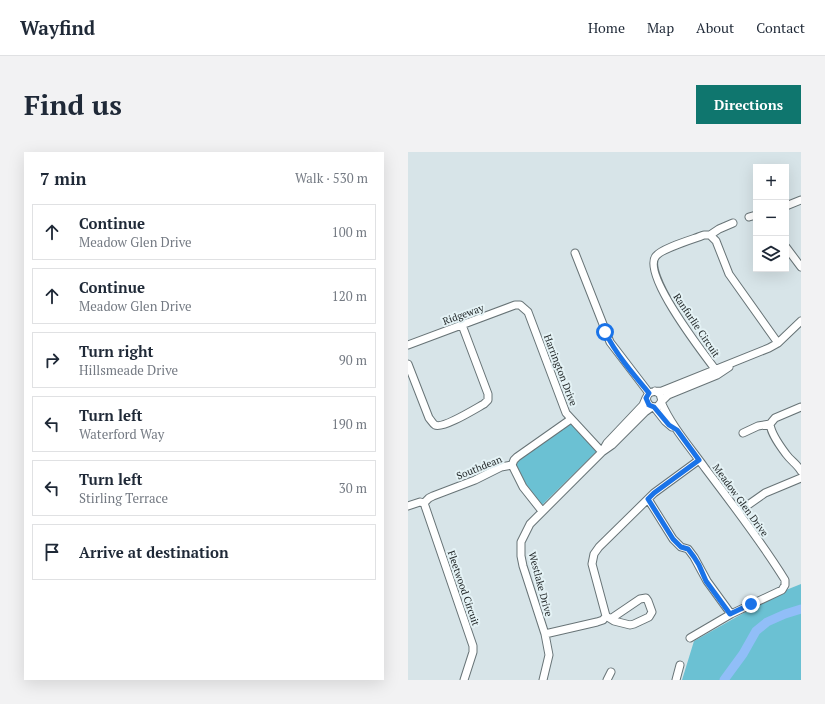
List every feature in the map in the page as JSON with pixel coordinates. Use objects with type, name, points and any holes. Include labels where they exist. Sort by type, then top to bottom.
[{"type":"street","points":[[789,205],[801,200]]},
{"type":"street","name":"Ranfurlie Circuit","points":[[715,369],[672,309],[653,266],[653,260],[663,251],[704,235],[710,235],[733,223]]},
{"type":"street","points":[[710,235],[716,241],[729,274],[778,343]]},
{"type":"street","points":[[789,251],[801,267]]},
{"type":"street","points":[[575,253],[610,342],[650,394],[649,405],[653,407],[658,406],[668,395],[717,375],[745,358]]},
{"type":"street","name":"Ridgeway","points":[[408,345],[515,305],[520,305],[525,308]]},
{"type":"street","name":"Harrington Drive","points":[[525,308],[528,312],[566,413],[602,452]]},
{"type":"street","points":[[650,394],[662,391],[745,358],[778,343],[801,321]]},
{"type":"street","points":[[408,364],[429,418],[435,425],[439,426],[447,424],[484,404],[488,400],[488,394],[462,324]]},
{"type":"street","points":[[650,394],[660,394],[662,402]]},
{"type":"street","name":"Westlake Drive","points":[[602,452],[607,443],[643,405],[650,394]]},
{"type":"street","name":"Meadow Glen Drive","points":[[662,402],[667,415],[677,430],[738,512],[785,580],[782,590],[730,614]]},
{"type":"street","name":"Westlake Drive","points":[[543,680],[549,655],[521,556],[521,542],[530,524],[542,511],[602,452],[612,445],[645,412],[653,407]]},
{"type":"street","name":"Meadow Glen Drive","points":[[653,407],[669,425],[677,430]]},
{"type":"street","points":[[743,433],[758,426],[770,424],[775,418],[801,407]]},
{"type":"street","name":"Southdean","points":[[408,506],[420,502],[424,503],[433,496],[475,480],[501,467],[512,465],[517,457],[571,419]]},
{"type":"street","points":[[770,424],[771,430],[787,456],[801,471]]},
{"type":"street","points":[[544,634],[603,620],[609,617],[640,598],[646,598],[651,608],[652,612],[649,617],[630,625],[614,621],[609,617],[592,564],[594,554],[599,547],[654,493],[699,460]]},
{"type":"street","points":[[512,465],[523,487],[542,511]]},
{"type":"street","points":[[738,512],[765,493],[800,481]]},
{"type":"street","points":[[648,499],[673,539],[681,547],[688,549],[694,557],[706,581],[730,614],[690,638]]},
{"type":"street","name":"Fleetwood Circuit","points":[[424,503],[473,646],[473,652],[464,680]]},
{"type":"street","points":[[676,680],[680,665]]},
{"type":"shaded area","points":[[570,423],[597,451],[539,508],[540,503],[527,486],[516,465],[518,461]]},
{"type":"shaded area","points":[[801,584],[801,680],[682,680],[694,641],[781,592]]},
{"type":"waterway","points":[[724,680],[743,654],[756,631],[767,622],[801,609]]},
{"type":"route","points":[[605,332],[610,342],[649,393],[646,398],[647,403],[654,407],[665,421],[677,430],[699,460],[648,499],[673,539],[681,547],[688,549],[694,557],[706,581],[730,614],[751,604]]}]
